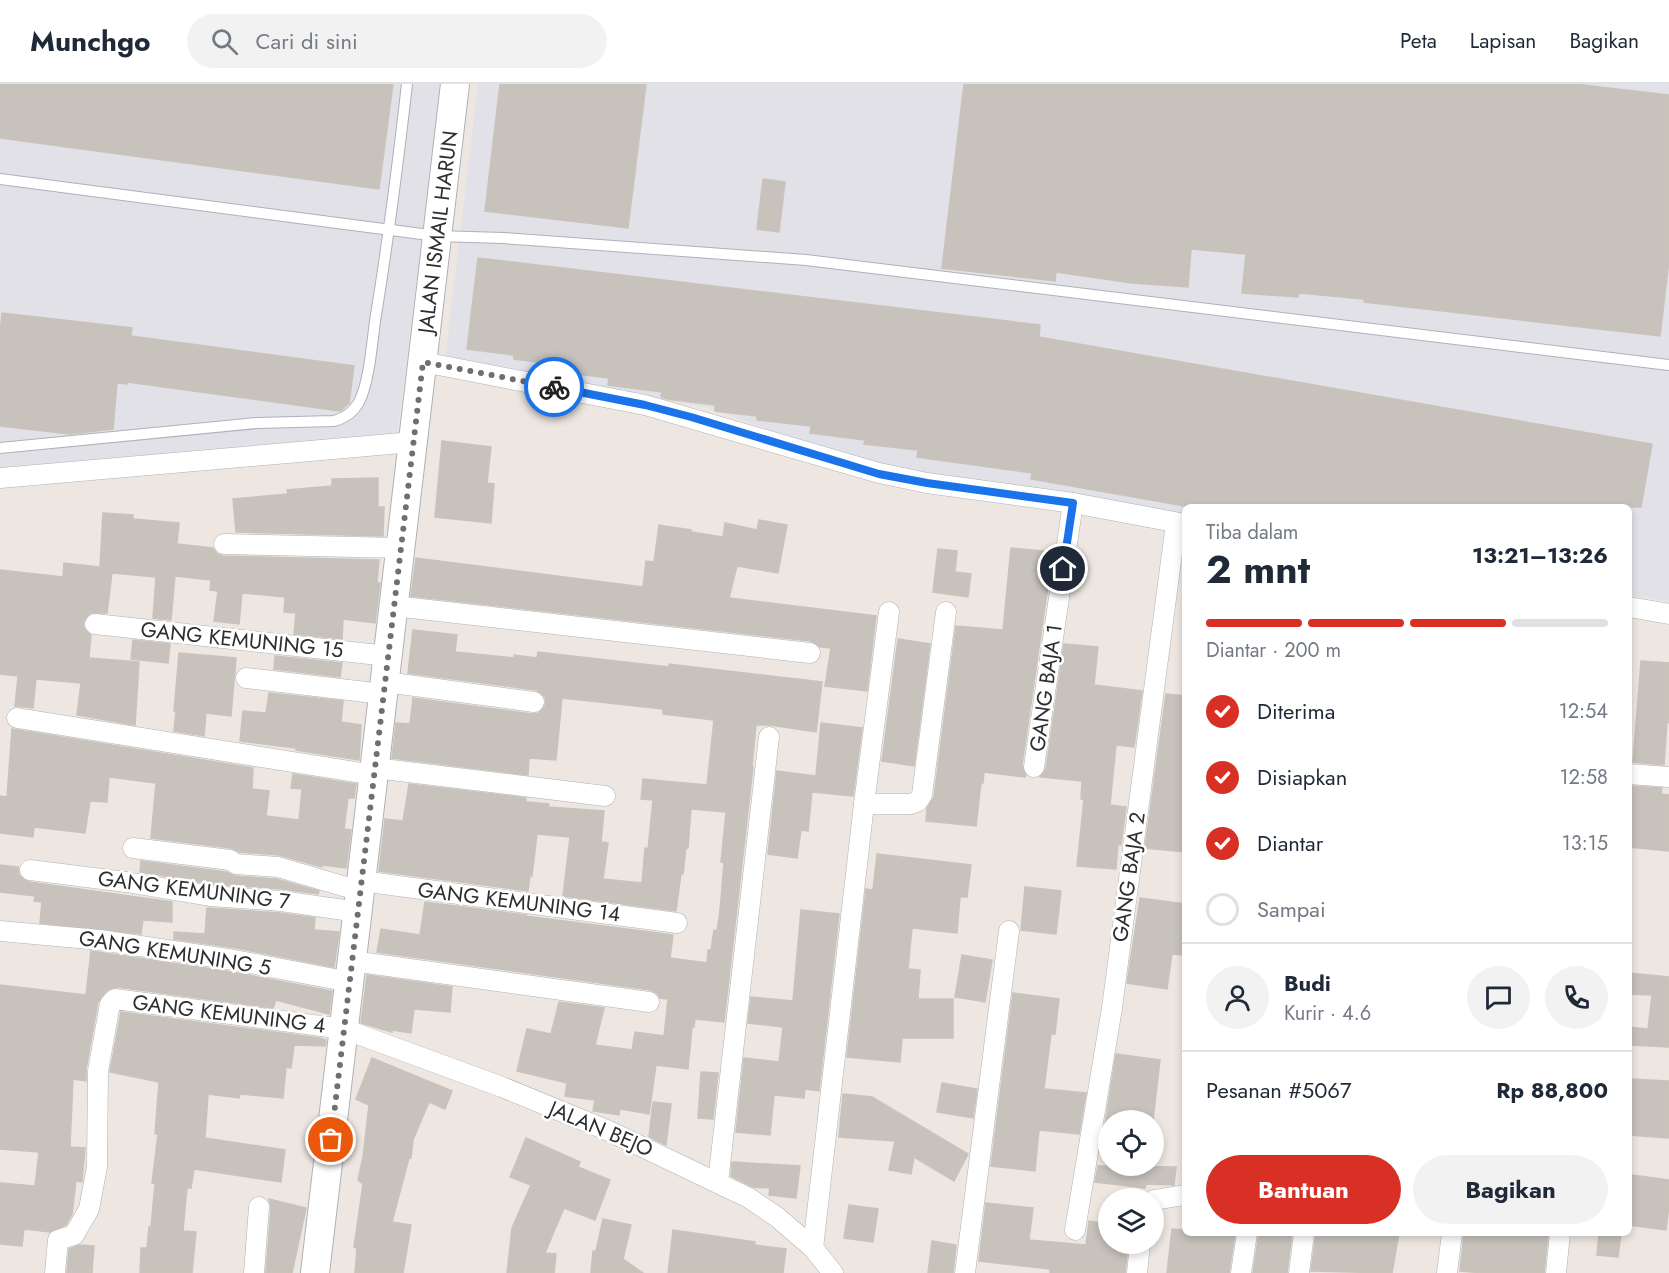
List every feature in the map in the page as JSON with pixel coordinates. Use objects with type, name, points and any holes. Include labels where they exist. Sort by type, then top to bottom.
[{"type":"street","name":"JALAN ISMAIL HARUN","points":[[315,1273],[455,84]]},
{"type":"street","points":[[423,362],[645,405],[879,474],[927,483],[1073,503],[1180,523]]},
{"type":"street","points":[[0,478],[413,442]]},
{"type":"street","name":"GANG BAJA 1","points":[[1034,767],[1073,503]]},
{"type":"street","name":"GANG BAJA 2","points":[[1075,1230],[1112,1008],[1180,523]]},
{"type":"street","points":[[224,544],[400,548]]},
{"type":"street","points":[[394,606],[810,653]]},
{"type":"street","points":[[1632,608],[1669,614]]},
{"type":"street","points":[[813,1248],[864,804],[889,612]]},
{"type":"street","points":[[864,804],[911,804],[918,801],[922,795],[946,612]]},
{"type":"street","name":"GANG KEMUNING 15","points":[[95,624],[386,677]]},
{"type":"street","points":[[246,678],[386,677],[534,702]]},
{"type":"street","points":[[17,718],[374,771],[605,796]]},
{"type":"street","points":[[718,1182],[769,737]]},
{"type":"street","points":[[1632,774],[1669,777]]},
{"type":"street","points":[[133,848],[230,860],[236,864],[278,867],[360,895]]},
{"type":"street","name":"GANG KEMUNING 7","points":[[30,870],[126,882],[210,896],[281,901],[360,895]]},
{"type":"street","name":"GANG KEMUNING 14","points":[[360,895],[677,923]]},
{"type":"street","points":[[965,1273],[1009,931]]},
{"type":"street","name":"GANG KEMUNING 5","points":[[0,932],[100,940],[234,960],[650,1002]]},
{"type":"street","name":"GANG KEMUNING 4","points":[[55,1273],[58,1240],[74,1236],[89,1209],[97,1167],[98,1071],[110,1004],[115,999],[344,1029]]},
{"type":"street","name":"JALAN BEJO","points":[[344,1029],[502,1087],[598,1126],[718,1182],[749,1198],[777,1217],[813,1248],[832,1273]]},
{"type":"street","points":[[1164,1199],[1182,1196]]},
{"type":"street","points":[[254,1273],[259,1207]]},
{"type":"street","points":[[1241,1273],[1247,1236]]},
{"type":"street","points":[[1299,1273],[1304,1236]]},
{"type":"street","points":[[1447,1273],[1452,1236]]},
{"type":"street","points":[[1556,1273],[1560,1236]]},
{"type":"street","points":[[1137,1273],[1139,1254]]},
{"type":"lane","points":[[0,448],[257,423],[334,421],[351,413],[359,403],[363,391],[390,228],[407,84]]},
{"type":"lane","points":[[0,179],[390,228],[437,236],[503,238],[806,261],[1669,365]]},
{"type":"shaded area","points":[[0,84],[441,84],[397,437],[0,477]]},
{"type":"shaded area","points":[[478,84],[1669,84],[1669,601],[1632,595],[1632,504],[1182,504],[1182,520],[883,470],[705,407],[445,361]]},
{"type":"building","points":[[0,84],[393,84],[379,189],[0,138]]},
{"type":"building","points":[[500,84],[646,84],[628,228],[485,211]]},
{"type":"building","points":[[964,84],[1574,84],[1669,95],[1669,260],[1660,336],[1364,302],[1364,299],[1299,293],[1298,297],[1242,293],[1246,254],[1191,249],[1188,287],[1132,283],[1056,272],[1055,281],[942,268]]},
{"type":"building","points":[[763,179],[785,182],[779,232],[757,229]]},
{"type":"building","points":[[478,258],[1040,325],[1039,337],[1652,444],[1641,507],[1632,507],[1632,504],[1182,506],[1031,479],[1032,473],[917,457],[918,450],[864,444],[865,440],[810,433],[811,426],[757,420],[757,416],[715,411],[715,405],[667,399],[661,397],[662,392],[608,385],[609,378],[554,371],[555,364],[514,359],[514,355],[467,349]]},
{"type":"building","points":[[2,313],[132,328],[131,336],[354,366],[349,403],[340,411],[127,382],[127,384],[117,383],[113,429],[70,434],[0,426]]},
{"type":"building","points":[[442,441],[491,447],[487,483],[494,484],[491,523],[435,517]]},
{"type":"building","points":[[378,478],[378,507],[384,507],[383,536],[236,532],[233,499],[288,494],[287,490],[332,486],[332,479]]},
{"type":"building","points":[[103,513],[133,515],[133,519],[179,523],[177,544],[213,548],[217,554],[223,556],[379,560],[377,583],[380,583],[375,623],[343,619],[342,639],[294,634],[296,613],[284,612],[285,597],[242,593],[239,624],[214,621],[218,591],[210,590],[211,580],[175,576],[171,620],[153,618],[156,577],[112,573],[107,613],[90,613],[83,622],[84,628],[91,635],[89,658],[139,662],[135,725],[77,715],[81,683],[36,679],[33,708],[15,706],[18,676],[0,674],[0,570],[63,577],[64,563],[100,567]]},
{"type":"building","points":[[759,520],[787,525],[778,573],[737,566],[729,598],[876,616],[867,691],[825,686],[831,648],[820,647],[811,641],[411,596],[416,558],[643,587],[646,561],[654,562],[659,525],[723,537],[725,523],[757,530]]},
{"type":"building","points":[[1011,548],[1053,552],[1022,765],[1026,775],[1025,777],[984,772],[976,826],[926,821],[927,808],[934,797],[956,626],[1003,630]]},
{"type":"building","points":[[938,549],[957,551],[955,572],[971,574],[968,597],[933,592]]},
{"type":"building","points":[[413,630],[457,635],[455,652],[537,658],[538,652],[669,667],[669,664],[822,682],[816,732],[756,725],[724,1022],[695,1019],[694,1027],[692,1027],[688,1069],[656,1065],[649,1114],[620,1109],[619,1115],[593,1111],[595,1100],[565,1096],[567,1083],[517,1071],[527,1029],[551,1034],[559,1002],[604,1008],[595,1045],[632,1050],[635,1032],[664,1036],[668,999],[660,998],[651,990],[377,952],[381,929],[420,935],[425,902],[673,935],[670,958],[707,963],[708,950],[711,950],[714,930],[717,931],[720,910],[724,863],[721,862],[726,812],[691,809],[688,848],[686,848],[683,874],[681,874],[676,911],[563,896],[570,837],[537,834],[528,891],[379,871],[385,819],[403,821],[409,784],[526,798],[526,802],[549,804],[548,807],[604,811],[601,842],[608,843],[603,879],[642,883],[653,800],[641,799],[643,779],[707,785],[714,720],[663,714],[663,709],[562,698],[556,760],[529,758],[528,775],[392,758],[396,723],[410,724],[413,698],[532,714],[539,713],[546,704],[545,697],[536,690],[408,673]]},
{"type":"building","points":[[898,639],[930,644],[914,766],[882,761]]},
{"type":"building","points":[[133,640],[170,644],[168,663],[131,659]]},
{"type":"building","points":[[1064,644],[1098,647],[1094,685],[1142,691],[1134,747],[1116,745],[1110,805],[1126,807],[1121,845],[1118,844],[1116,869],[1077,866],[1084,799],[1081,799],[1082,781],[1040,777],[1046,769]]},
{"type":"building","points":[[179,653],[236,658],[231,716],[206,713],[204,736],[174,731]]},
{"type":"building","points":[[275,656],[342,663],[340,677],[274,669]]},
{"type":"building","points":[[1641,661],[1669,663],[1669,723],[1667,722],[1664,765],[1633,762]]},
{"type":"building","points":[[269,693],[343,701],[341,722],[361,725],[359,760],[296,750],[296,748],[240,741],[243,711],[266,713]]},
{"type":"building","points":[[1166,694],[1182,696],[1182,852],[1145,848]]},
{"type":"building","points":[[821,723],[862,728],[853,796],[812,792],[808,831],[801,830],[797,858],[768,854],[777,771],[816,776]]},
{"type":"building","points":[[12,729],[253,768],[252,789],[269,791],[266,816],[299,820],[302,789],[291,788],[293,774],[356,784],[354,798],[348,798],[344,829],[351,830],[346,868],[322,865],[322,867],[279,855],[240,852],[231,848],[151,838],[156,783],[109,777],[107,802],[90,801],[85,833],[34,827],[33,837],[0,833],[0,796],[7,797]]},
{"type":"building","points":[[1632,786],[1662,788],[1661,794],[1669,795],[1669,851],[1632,847]]},
{"type":"building","points":[[877,854],[971,865],[967,897],[960,897],[957,933],[912,928],[908,969],[920,970],[918,999],[953,999],[953,1038],[902,1038],[900,1062],[847,1057],[866,889],[873,890]]},
{"type":"building","points":[[141,861],[226,872],[235,876],[276,879],[319,891],[318,894],[211,884],[140,872]]},
{"type":"building","points":[[0,865],[18,867],[19,875],[29,882],[172,902],[172,922],[143,920],[141,934],[40,923],[42,902],[34,901],[35,896],[0,892]]},
{"type":"building","points":[[1025,887],[1061,891],[1056,934],[1021,930]]},
{"type":"building","points":[[1140,898],[1182,904],[1182,955],[1172,954],[1167,989],[1127,983]]},
{"type":"building","points":[[207,908],[315,918],[314,930],[339,932],[334,967],[236,948],[174,939],[174,932],[205,934]]},
{"type":"building","points":[[801,910],[839,914],[819,1091],[805,1089],[804,1098],[774,1095],[770,1135],[736,1132],[744,1058],[779,1062],[783,1027],[748,1023],[751,997],[793,1001]]},
{"type":"building","points":[[91,951],[232,972],[332,991],[329,1014],[276,1000],[273,1008],[117,987],[107,990],[98,1002],[86,1069],[86,1081],[73,1079],[70,1147],[85,1148],[82,1182],[76,1181],[72,1214],[66,1225],[50,1232],[24,1229],[22,1246],[0,1244],[0,1183],[35,1186],[39,1152],[0,1149],[0,985],[86,995]]},
{"type":"building","points":[[962,955],[992,960],[985,1002],[955,997]]},
{"type":"building","points":[[1632,973],[1669,977],[1669,1047],[1632,1045],[1632,1027],[1648,1029],[1652,995],[1632,994]]},
{"type":"building","points":[[367,975],[452,987],[450,1012],[414,1009],[411,1033],[392,1030],[392,1032],[361,1023]]},
{"type":"building","points":[[1013,993],[1059,999],[1055,1034],[1051,1034],[1044,1089],[1086,1093],[1079,1134],[1039,1130],[1035,1171],[991,1166]]},
{"type":"building","points":[[121,1012],[326,1040],[325,1046],[294,1045],[291,1068],[286,1067],[283,1098],[240,1094],[239,1098],[208,1094],[205,1138],[285,1150],[281,1182],[194,1169],[191,1188],[187,1188],[183,1231],[196,1232],[192,1273],[140,1273],[141,1248],[147,1248],[149,1227],[151,1227],[155,1184],[152,1183],[158,1134],[155,1134],[159,1082],[110,1072]]},
{"type":"building","points":[[1116,1054],[1160,1060],[1154,1110],[1107,1110]]},
{"type":"building","points":[[372,1058],[452,1091],[445,1109],[429,1102],[413,1140],[411,1158],[409,1158],[392,1222],[411,1225],[403,1273],[355,1273],[357,1248],[354,1247],[363,1184],[358,1180],[369,1105],[356,1099]]},
{"type":"building","points":[[701,1072],[718,1073],[713,1119],[698,1118]]},
{"type":"building","points":[[1632,1079],[1669,1081],[1669,1138],[1632,1135]]},
{"type":"building","points":[[942,1083],[977,1089],[973,1118],[937,1112]]},
{"type":"building","points":[[843,1094],[872,1097],[968,1154],[954,1181],[914,1157],[911,1174],[889,1170],[895,1141],[839,1137]]},
{"type":"building","points":[[653,1102],[671,1104],[666,1145],[649,1137]]},
{"type":"building","points":[[526,1138],[580,1162],[578,1167],[610,1180],[595,1220],[564,1208],[545,1253],[556,1254],[554,1273],[507,1273],[512,1228],[531,1185],[510,1177]]},
{"type":"building","points":[[732,1162],[800,1166],[796,1198],[769,1195],[770,1188],[753,1187],[731,1176]]},
{"type":"building","points":[[1098,1166],[1098,1176],[1164,1176],[1164,1167],[1176,1167],[1174,1185],[1146,1184],[1145,1188],[1095,1182]]},
{"type":"building","points":[[1632,1175],[1669,1180],[1666,1230],[1632,1225]]},
{"type":"building","points":[[269,1199],[306,1208],[292,1273],[266,1273],[271,1208]]},
{"type":"building","points":[[986,1203],[1033,1208],[1029,1240],[1086,1245],[1089,1221],[1098,1222],[1098,1254],[1127,1254],[1125,1273],[1050,1273],[1050,1269],[979,1261]]},
{"type":"building","points":[[849,1205],[878,1209],[873,1242],[844,1238]]},
{"type":"building","points":[[603,1219],[631,1225],[623,1259],[643,1273],[591,1273],[593,1251],[596,1251]]},
{"type":"building","points":[[1172,1229],[1182,1230],[1182,1236],[1235,1236],[1229,1273],[1167,1273]]},
{"type":"building","points":[[673,1230],[786,1249],[783,1273],[668,1273]]},
{"type":"building","points":[[1259,1236],[1292,1236],[1287,1273],[1253,1273]]},
{"type":"building","points":[[1316,1236],[1398,1236],[1392,1273],[1311,1271]]},
{"type":"building","points":[[1464,1236],[1548,1236],[1544,1273],[1460,1271]]},
{"type":"building","points":[[1599,1236],[1621,1236],[1618,1257],[1597,1255]]},
{"type":"building","points":[[932,1241],[956,1245],[953,1273],[928,1273]]},
{"type":"building","points":[[79,1245],[94,1246],[92,1273],[67,1273],[69,1249]]},
{"type":"way so far","points":[[331,1140],[423,362],[554,387]]},
{"type":"route","points":[[554,387],[604,396],[691,417],[879,474],[927,483],[1073,503],[1063,569]]}]
